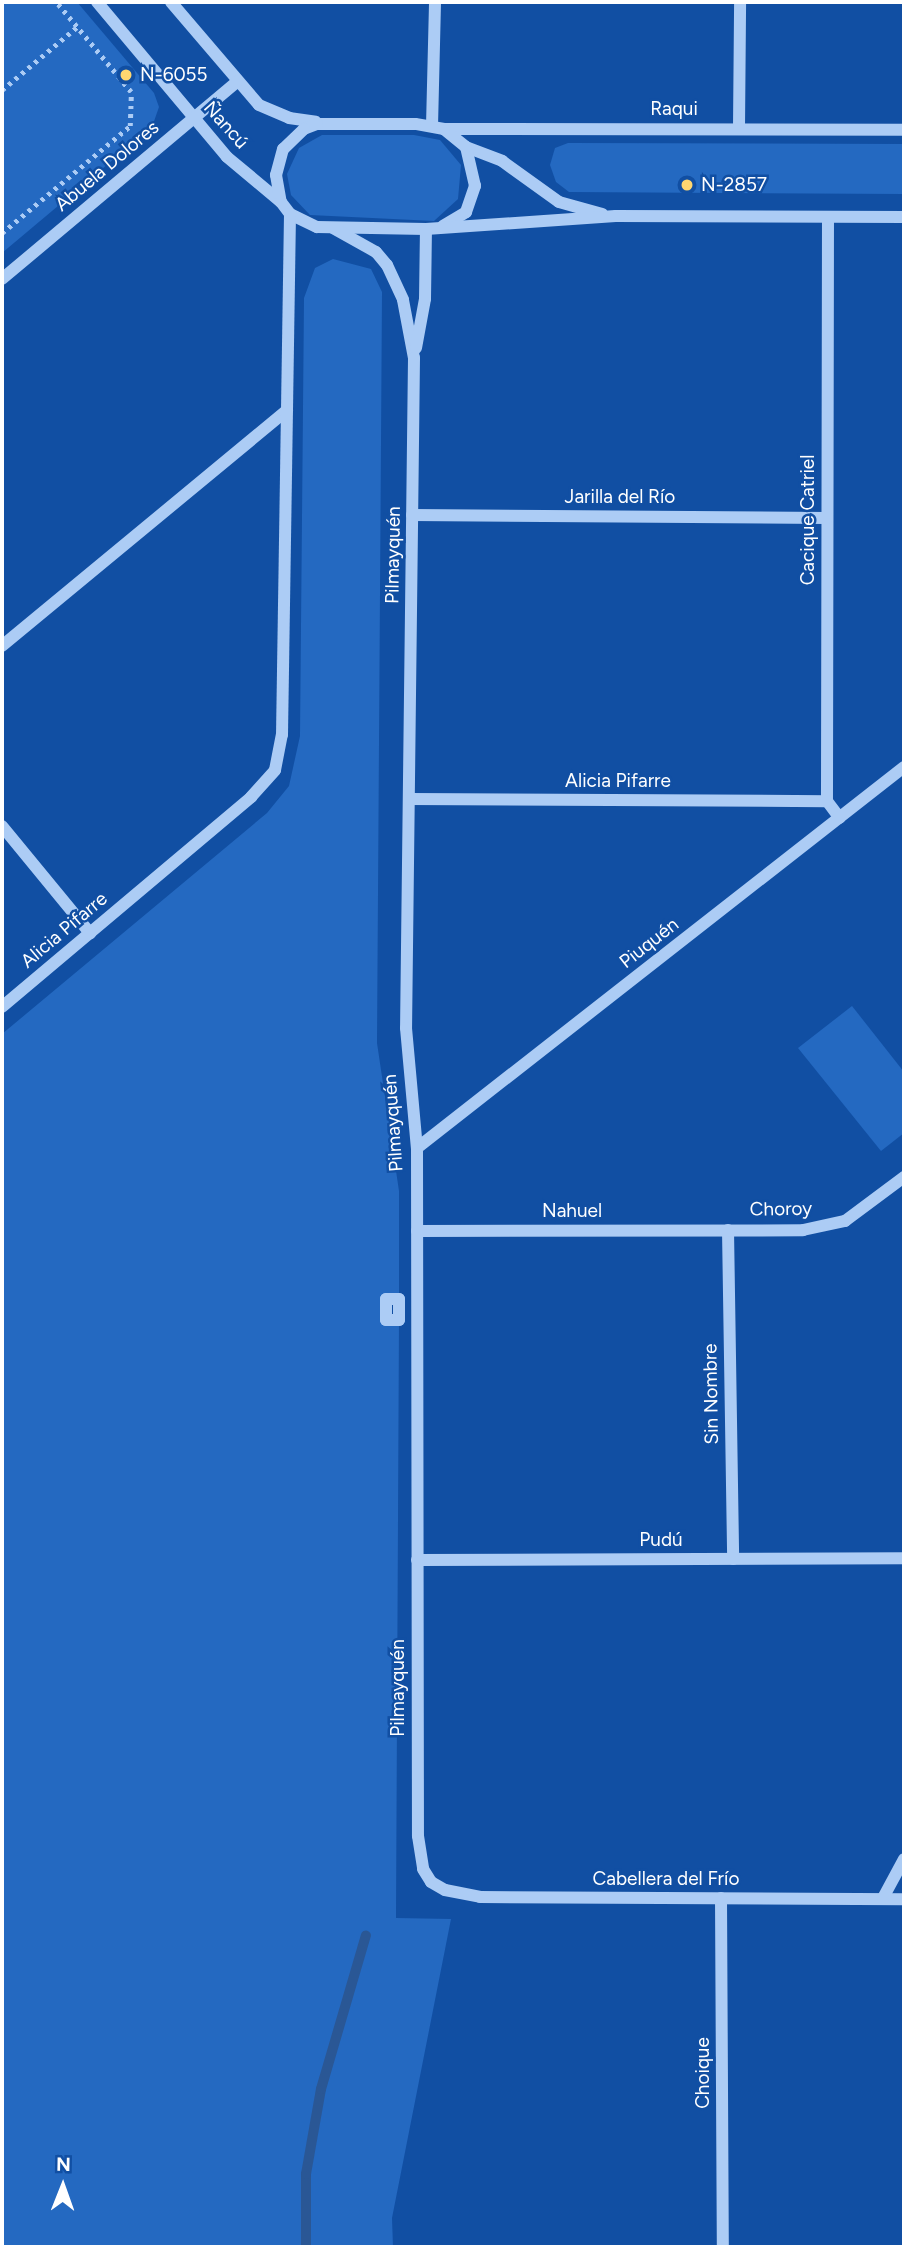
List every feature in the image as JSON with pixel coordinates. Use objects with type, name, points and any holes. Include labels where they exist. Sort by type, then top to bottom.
[{"type":"street","name":"Ñancú","points":[[97,2],[227,157],[281,202]]},
{"type":"street","name":"Ñancú","points":[[171,2],[237,82],[272,114],[334,123]]},
{"type":"street","points":[[435,2],[438,127],[466,147],[502,161],[559,202],[616,216]]},
{"type":"street","points":[[739,128],[740,2]]},
{"type":"street","name":"Abuela Dolores","points":[[2,279],[237,82]]},
{"type":"street","name":"Raqui","points":[[281,202],[276,175],[283,149],[304,129],[334,123],[438,127],[904,130]]},
{"type":"street","points":[[443,226],[456,220],[472,200],[474,171],[466,147]]},
{"type":"street","points":[[281,202],[290,214],[317,227],[333,228],[426,229],[616,216],[904,217]]},
{"type":"street","points":[[2,646],[287,410],[290,214]]},
{"type":"street","name":"Cacique Catriel","points":[[827,801],[828,217]]},
{"type":"street","name":"Pilmayquén","points":[[333,228],[376,252],[387,265],[403,300],[414,358]]},
{"type":"street","name":"Pilmayquén","points":[[426,229],[425,299],[414,358],[406,1028],[417,1148],[418,1836],[423,1869],[431,1882]]},
{"type":"street","name":"Alicia Pifarre","points":[[2,1007],[251,797],[275,770],[282,735],[287,410]]},
{"type":"street","name":"Jarilla del Río","points":[[412,515],[827,518]]},
{"type":"street","name":"Piuquén","points":[[417,1148],[904,767]]},
{"type":"street","name":"Alicia Pifarre","points":[[409,799],[827,801]]},
{"type":"street","points":[[827,801],[841,818]]},
{"type":"street","points":[[2,826],[90,933]]},
{"type":"street","name":"Choroy","points":[[728,1230],[825,1227],[861,1211],[904,1177]]},
{"type":"street","name":"Nahuel","points":[[417,1231],[728,1230]]},
{"type":"street","name":"Sin Nombre","points":[[728,1230],[733,1559]]},
{"type":"street","name":"Pudú","points":[[417,1560],[904,1558]]},
{"type":"street","points":[[883,1898],[904,1859]]},
{"type":"street","name":"Cabellera del Frío","points":[[431,1882],[462,1895],[480,1897],[904,1899]]},
{"type":"street","name":"Choique","points":[[721,1898],[723,2247]]},
{"type":"path","points":[[2,233],[130,126],[131,92],[56,2]]},
{"type":"path","points":[[2,90],[77,27]]},
{"type":"path","points":[[125,130],[130,136]]},
{"type":"shaded area","points":[[2,2],[77,2],[154,93],[159,107],[152,127],[2,253]]},
{"type":"shaded area","points":[[322,135],[414,135],[440,140],[461,165],[458,199],[434,221],[310,215],[291,195],[287,174],[299,148]]},
{"type":"shaded area","points":[[568,143],[904,144],[904,194],[569,192],[556,182],[550,165],[555,148]]},
{"type":"shaded area","points":[[333,259],[371,269],[382,292],[377,1043],[399,1191],[399,1299],[386,1299],[386,1319],[399,1320],[396,1918],[451,1919],[392,2218],[393,2247],[2,2247],[2,1034],[267,813],[289,786],[300,736],[304,298],[315,268]]},
{"type":"shaded area","points":[[852,1006],[904,1072],[904,1133],[881,1151],[798,1048]]},
{"type":"waterway","points":[[306,2247],[306,2174],[321,2089],[366,1935]]},
{"type":"place","name":"N-6055","points":[[126,75]]},
{"type":"place","name":"N-2857","points":[[687,185]]}]
